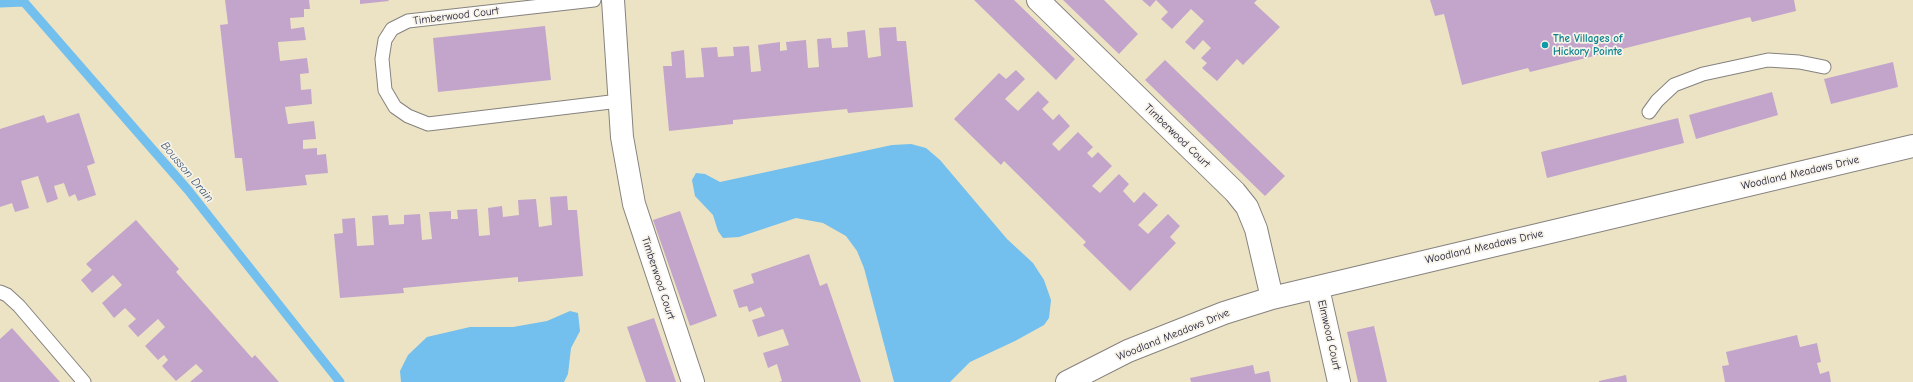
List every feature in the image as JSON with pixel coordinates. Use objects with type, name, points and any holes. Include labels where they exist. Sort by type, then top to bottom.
[{"type":"street","name":"Timberwood Court","points":[[613,0],[622,137],[634,204],[693,382]]},
{"type":"street","name":"Timberwood Court","points":[[1038,0],[1235,192],[1247,207],[1256,229],[1272,298]]},
{"type":"street","name":"Woodland Meadows Drive","points":[[1067,382],[1128,351],[1224,313],[1272,298],[1913,146]]},
{"type":"street","name":"Elmwood Court","points":[[1318,288],[1339,382]]},
{"type":"lane","name":"Timberwood Court","points":[[594,0],[408,21],[392,29],[385,40],[382,58],[385,90],[394,107],[408,116],[428,124],[619,101]]},
{"type":"lane","points":[[1649,112],[1657,101],[1674,85],[1703,74],[1768,60],[1799,62],[1824,67]]},
{"type":"lane","points":[[0,292],[7,295],[19,306],[84,382]]},
{"type":"water","points":[[911,144],[926,148],[940,160],[1007,239],[1033,263],[1044,280],[1051,300],[1049,318],[1044,325],[1015,341],[970,362],[950,382],[894,382],[864,268],[857,251],[846,236],[823,223],[796,218],[739,237],[723,238],[718,231],[713,215],[695,196],[692,180],[696,173],[705,174],[720,182],[892,145]]},
{"type":"water","points":[[570,311],[578,313],[580,331],[571,348],[568,374],[564,382],[401,382],[400,371],[408,355],[427,337],[470,327],[513,327],[547,321]]},
{"type":"building","points":[[225,0],[309,0],[310,9],[304,9],[304,17],[290,18],[291,29],[304,27],[306,40],[278,42],[280,61],[307,58],[309,73],[300,74],[301,90],[311,89],[312,104],[285,107],[288,124],[314,121],[316,139],[303,140],[303,149],[317,148],[317,155],[326,154],[328,173],[305,175],[307,185],[246,191],[242,158],[235,158],[220,25],[228,24]]},
{"type":"building","points":[[360,0],[388,0],[389,1],[360,4]]},
{"type":"building","points":[[974,0],[1014,0],[1075,59],[1056,80]]},
{"type":"building","points":[[1063,0],[1104,0],[1138,34],[1119,54]]},
{"type":"building","points":[[1142,0],[1156,0],[1150,7]]},
{"type":"building","points":[[1156,0],[1257,0],[1254,3],[1280,27],[1243,65],[1237,59],[1217,81],[1202,68],[1207,63],[1201,58],[1211,48],[1203,40],[1194,50],[1185,42],[1204,21],[1191,9],[1172,29],[1161,19],[1168,12]]},
{"type":"building","name":"The Villages of Hickory Pointe","points":[[1430,0],[1794,0],[1796,11],[1752,22],[1750,17],[1530,72],[1528,68],[1462,85],[1444,14],[1435,16]]},
{"type":"building","points":[[545,26],[551,80],[438,92],[433,38]]},
{"type":"building","points":[[896,27],[897,41],[906,41],[913,107],[848,113],[847,109],[733,120],[733,124],[669,131],[663,66],[672,66],[671,52],[684,50],[686,78],[704,77],[701,48],[717,47],[718,57],[734,56],[733,47],[749,46],[751,72],[761,71],[758,45],[780,42],[780,51],[787,50],[786,42],[806,40],[808,68],[819,67],[817,39],[831,38],[832,48],[848,47],[847,32],[865,30],[868,58],[881,56],[879,28]]},
{"type":"building","points":[[1165,60],[1285,176],[1265,196],[1145,80]]},
{"type":"building","points":[[1893,62],[1898,87],[1831,104],[1824,79]]},
{"type":"building","points":[[1016,70],[1025,79],[1005,99],[1018,111],[1038,91],[1049,102],[1042,109],[1053,120],[1059,114],[1070,126],[1052,144],[1059,151],[1078,132],[1093,147],[1087,153],[1092,158],[1098,152],[1112,166],[1092,186],[1100,193],[1119,174],[1129,184],[1123,191],[1134,203],[1144,192],[1158,205],[1138,225],[1148,234],[1168,214],[1180,226],[1170,237],[1176,243],[1130,291],[1083,245],[1086,242],[1004,161],[1001,165],[954,119],[999,73],[1006,79]]},
{"type":"building","points":[[1772,92],[1778,115],[1696,139],[1689,115]]},
{"type":"building","points":[[79,113],[95,163],[87,166],[96,195],[78,201],[75,194],[69,197],[64,183],[54,186],[58,199],[47,203],[38,176],[21,181],[29,208],[15,212],[12,203],[0,207],[0,129],[44,115],[47,123]]},
{"type":"building","points":[[1678,118],[1684,143],[1547,178],[1541,152]]},
{"type":"building","points":[[567,196],[568,210],[577,210],[583,276],[518,282],[518,277],[403,288],[404,293],[340,298],[334,234],[343,233],[342,219],[355,218],[357,246],[374,245],[372,216],[388,215],[389,225],[404,224],[404,215],[420,214],[422,240],[432,239],[429,212],[451,211],[451,219],[458,219],[457,210],[477,209],[479,236],[490,235],[488,208],[502,206],[503,217],[519,215],[518,200],[536,199],[539,227],[552,225],[550,197]]},
{"type":"building","points":[[680,211],[717,316],[690,326],[653,220]]},
{"type":"building","points":[[136,220],[179,269],[176,272],[252,358],[255,355],[279,382],[190,382],[203,371],[196,364],[176,381],[162,366],[168,360],[164,355],[158,360],[145,346],[165,327],[158,319],[138,337],[128,326],[136,319],[125,308],[114,318],[102,303],[122,285],[113,275],[92,293],[81,280],[92,270],[86,264]]},
{"type":"building","points":[[809,254],[820,286],[827,283],[861,382],[779,382],[782,381],[777,364],[768,368],[763,353],[789,345],[783,329],[758,337],[752,320],[765,316],[761,307],[749,312],[747,306],[739,308],[733,290],[754,283],[751,274]]},
{"type":"building","points":[[654,318],[676,382],[646,382],[627,327]]},
{"type":"building","points":[[1374,326],[1387,382],[1358,382],[1347,332]]},
{"type":"building","points":[[12,328],[60,382],[0,382],[0,339]]},
{"type":"building","points":[[1797,335],[1800,347],[1817,343],[1821,362],[1817,363],[1820,374],[1829,371],[1831,382],[1725,382],[1722,366],[1729,365],[1726,352]]},
{"type":"building","points":[[1253,365],[1255,374],[1269,371],[1271,382],[1191,382],[1190,378]]},
{"type":"building","points":[[1626,375],[1627,382],[1599,382],[1599,381]]},
{"type":"waterway","name":"Bousson Drain","points":[[0,3],[24,2],[188,190],[340,382]]},
{"type":"place","name":"The Villages of Hickory Pointe","points":[[1545,45]]}]
